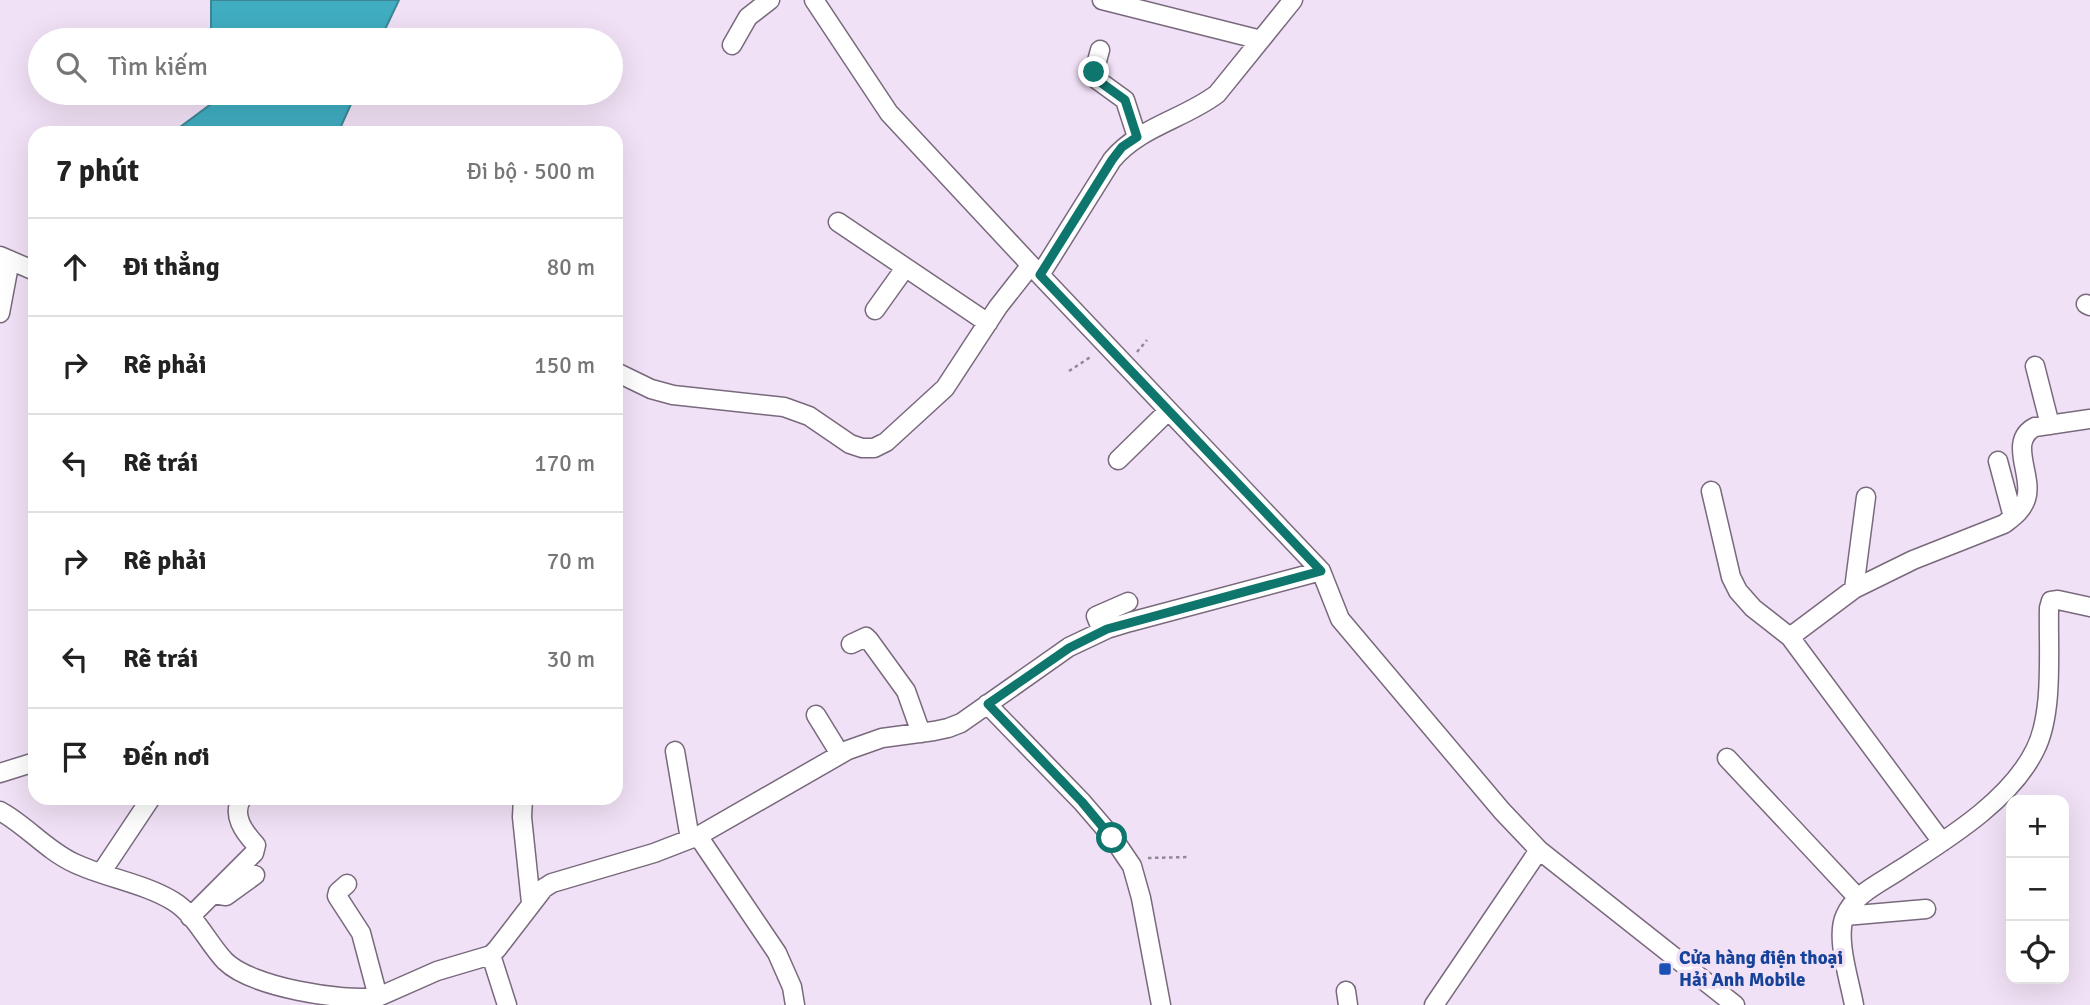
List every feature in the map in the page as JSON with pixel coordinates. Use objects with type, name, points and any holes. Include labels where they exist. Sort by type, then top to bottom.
[{"type":"street","points":[[732,45],[748,17],[770,0]]},
{"type":"street","points":[[814,0],[889,113],[1321,571],[1340,619],[1503,811],[1539,850],[1735,1005]]},
{"type":"street","points":[[1102,0],[1261,40]]},
{"type":"street","points":[[623,376],[642,386],[673,395],[797,410],[809,415],[850,444],[862,448],[874,448],[886,442],[945,388],[1006,295],[1035,270],[1122,147],[1217,94],[1293,0]]},
{"type":"street","points":[[1100,50],[1094,72],[1096,79],[1125,100],[1137,137]]},
{"type":"street","points":[[838,222],[988,323]]},
{"type":"street","points":[[0,313],[5,258],[28,268]]},
{"type":"street","points":[[875,310],[905,268]]},
{"type":"street","points":[[2035,366],[2050,425]]},
{"type":"street","points":[[1118,460],[1168,411]]},
{"type":"street","points":[[1790,637],[1854,589],[1913,559],[2004,524],[2021,508],[2027,496],[2022,442],[2027,431],[2035,427],[2090,419]]},
{"type":"street","points":[[1998,461],[2013,517]]},
{"type":"street","points":[[1711,491],[1731,577],[1738,591],[1753,608],[1790,637],[1942,842]]},
{"type":"street","points":[[1854,589],[1866,497]]},
{"type":"street","points":[[0,811],[71,862],[162,894],[178,904],[236,971],[251,978],[315,994],[382,999],[438,971],[491,955],[531,903],[552,883],[641,857],[694,837],[865,743],[948,728],[961,723],[1069,648],[1102,631],[1321,571]]},
{"type":"street","points":[[1854,1005],[1841,934],[1844,916],[1858,898],[1942,842],[2011,786],[2035,750],[2046,720],[2051,601],[2090,607]]},
{"type":"street","points":[[1102,631],[1097,616],[1128,602]]},
{"type":"street","points":[[851,644],[863,637],[869,640],[906,691],[921,733]]},
{"type":"street","points":[[988,704],[1082,802],[1132,866],[1141,898],[1161,1005]]},
{"type":"street","points":[[816,715],[841,754]]},
{"type":"street","points":[[676,751],[694,837],[777,953],[792,987],[795,1005]]},
{"type":"street","points":[[1727,758],[1858,898]]},
{"type":"street","points":[[0,773],[28,764]]},
{"type":"street","points":[[101,873],[146,805]]},
{"type":"street","points":[[190,917],[254,853],[256,845],[237,815],[238,805]]},
{"type":"street","points":[[520,805],[531,903]]},
{"type":"street","points":[[1434,1005],[1539,850]]},
{"type":"street","points":[[214,894],[226,896],[255,875]]},
{"type":"street","points":[[347,884],[337,896],[361,933],[382,999]]},
{"type":"street","points":[[1844,916],[1926,909]]},
{"type":"street","points":[[491,955],[507,1005]]},
{"type":"path","points":[[1069,371],[1107,346]]},
{"type":"path","points":[[1127,859],[1190,857]]},
{"type":"water","points":[[211,0],[399,0],[386,28],[211,28]]},
{"type":"water","points":[[210,105],[351,105],[341,126],[181,126]]},
{"type":"place","name":"Cửa hàng điện thoại Hải Anh Mobile","points":[[1665,969]]},
{"type":"route","points":[[1094,72],[1096,79],[1125,100],[1137,137],[1122,147],[1112,160],[1040,275],[1321,571],[1107,629],[1069,648],[988,704],[1082,802],[1112,838]]}]
